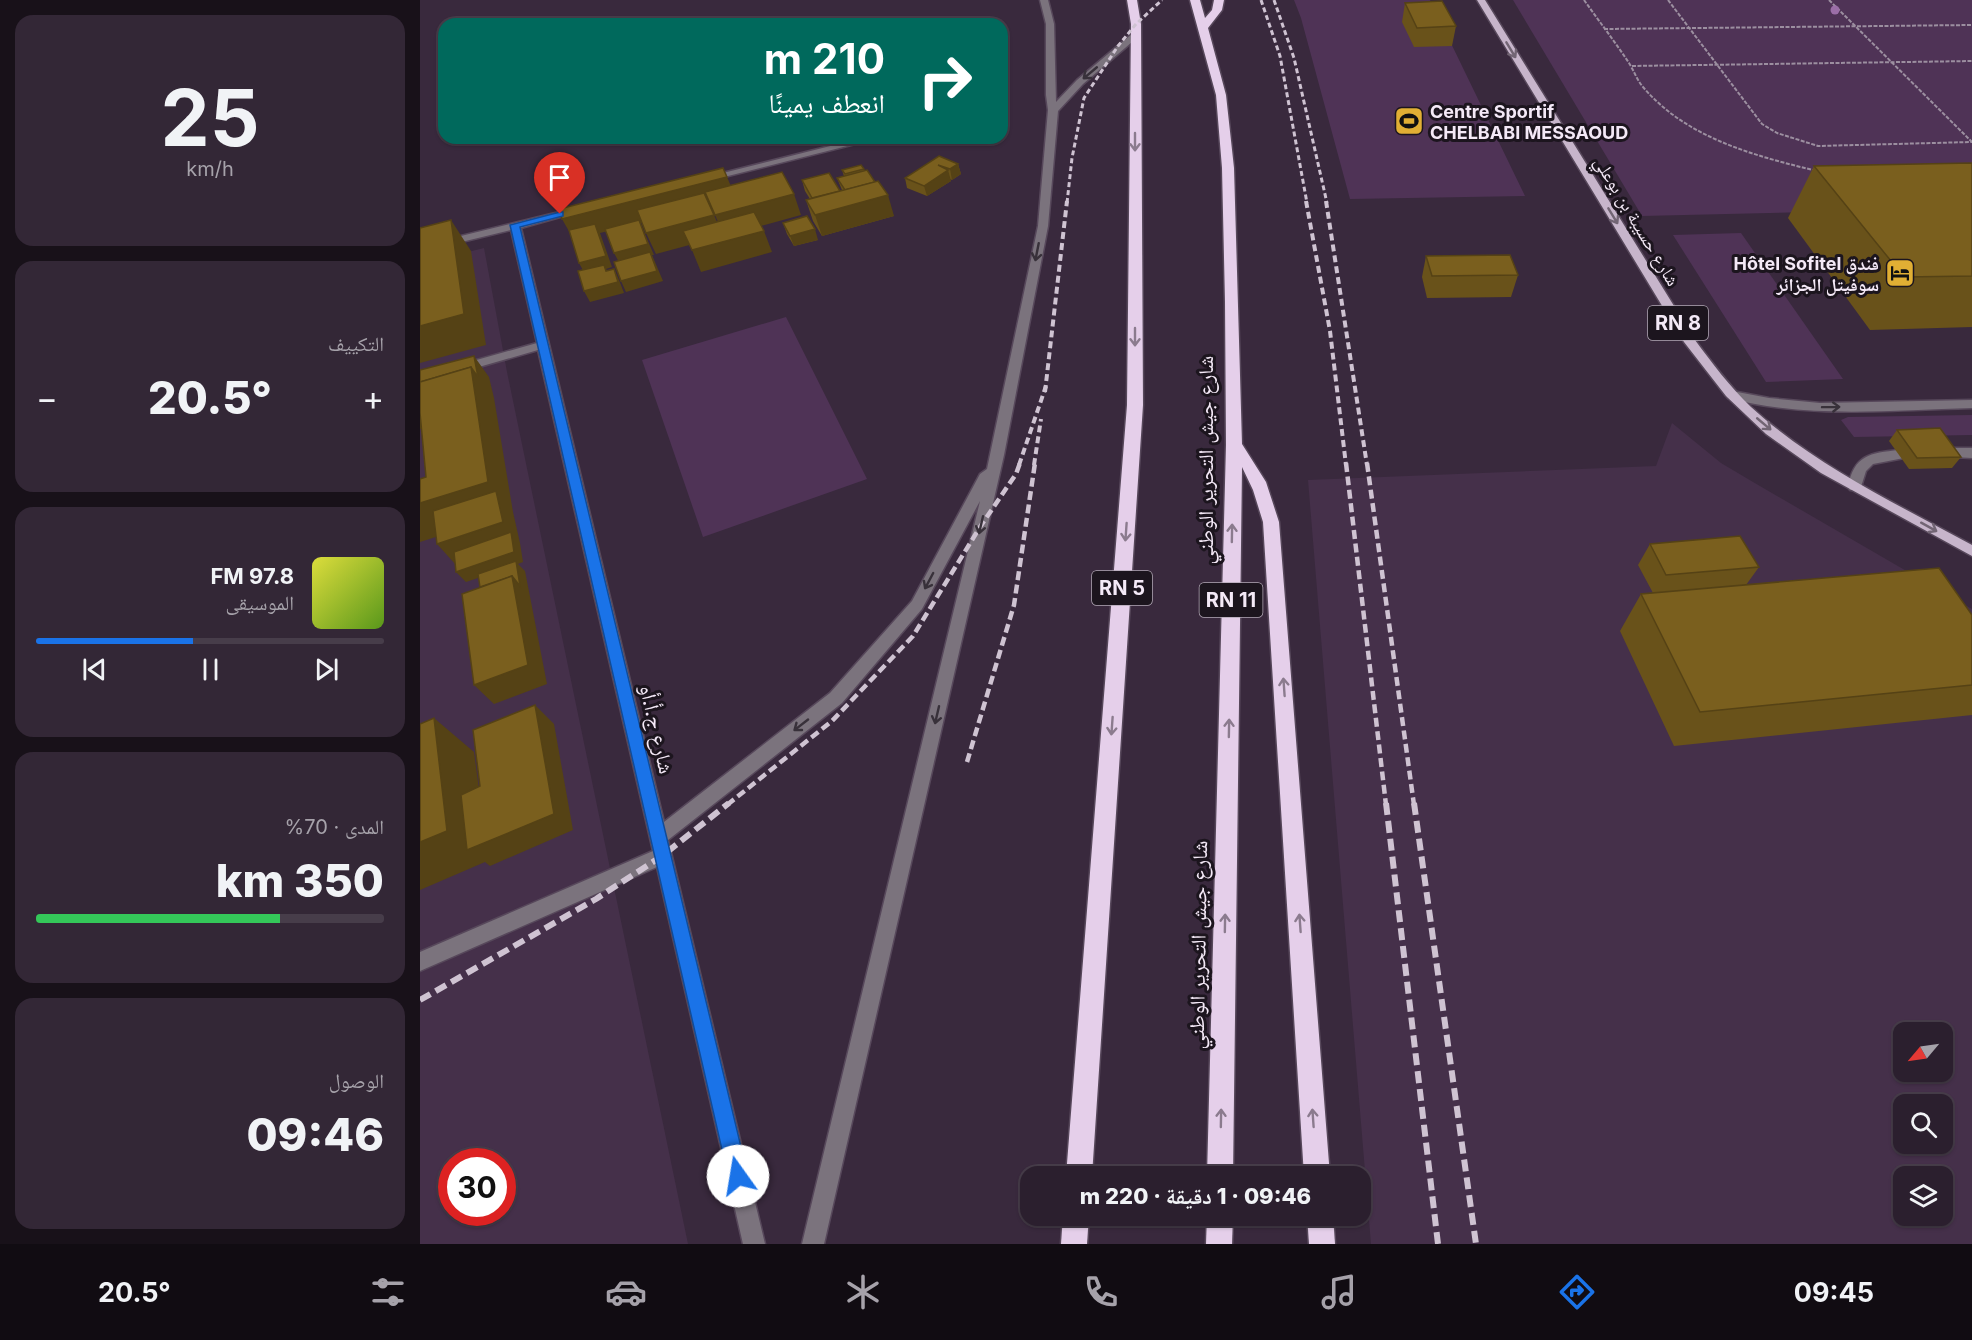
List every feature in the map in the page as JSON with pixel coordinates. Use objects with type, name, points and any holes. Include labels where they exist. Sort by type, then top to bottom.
[{"type":"highway","name":"RN 5","points":[[1080,1166],[1135,405],[1135,36],[1132,0]]},
{"type":"highway","name":"شارع جيش التحرير الوطني","points":[[1195,0],[1221,95],[1228,168],[1234,445],[1220,1166]]},
{"type":"highway","points":[[1203,27],[1217,10],[1219,0]]},
{"type":"highway","points":[[1234,445],[1263,489],[1271,522],[1316,1166]]},
{"type":"highway","points":[[1074,1244],[1075,1226]]},
{"type":"highway","points":[[1219,1244],[1220,1226]]},
{"type":"highway","points":[[1321,1226],[1322,1244]]},
{"type":"main road","name":"شارع حسيبة بن بوعلي","points":[[1481,0],[1690,342],[1732,395],[1777,436],[1855,487],[1972,550]]},
{"type":"street","points":[[813,1244],[997,455],[1043,226],[1053,110],[1050,95],[1050,24],[1044,0]]},
{"type":"street","points":[[1053,110],[1080,82],[1135,36]]},
{"type":"street","points":[[700,180],[849,144]]},
{"type":"street","points":[[420,249],[596,206]]},
{"type":"street","name":"شارع ج.أ.أو","points":[[515,225],[754,1244]]},
{"type":"street","points":[[420,380],[543,345]]},
{"type":"street","points":[[1732,395],[1769,402],[1820,407],[1972,404]]},
{"type":"street","points":[[1941,453],[1972,453]]},
{"type":"street","points":[[659,836],[836,698],[916,605],[997,455]]},
{"type":"street","points":[[1855,487],[1860,467],[1866,461],[1877,456],[1899,455]]},
{"type":"street","points":[[420,962],[662,856]]},
{"type":"path","points":[[1584,0],[1631,66],[1643,87],[1691,126],[1734,147],[1775,162],[1820,172]]},
{"type":"path","points":[[1668,0],[1762,124],[1796,140],[1818,146],[1972,142]]},
{"type":"path","points":[[1829,0],[1972,142]]},
{"type":"path","points":[[1604,29],[1972,25]]},
{"type":"path","points":[[1631,66],[1972,61]]},
{"type":"shaded area","name":"Centre Sportif CHELBABI MESSAOUD","points":[[1294,0],[1430,0],[1525,196],[1350,199],[1301,18]]},
{"type":"shaded area","points":[[1513,0],[1972,0],[1972,208],[1642,216]]},
{"type":"shaded area","points":[[1741,233],[1843,379],[1766,382],[1673,235]]},
{"type":"shaded area","points":[[484,248],[507,372],[688,1244],[420,1244],[420,264]]},
{"type":"shaded area","points":[[786,317],[867,479],[703,537],[642,360]]},
{"type":"shaded area","points":[[1972,415],[1972,435],[1854,437],[1841,420],[1848,417]]},
{"type":"shaded area","points":[[1672,423],[1721,463],[1972,609],[1972,1244],[1371,1244],[1371,1166],[1365,1166],[1308,480],[1656,466]]},
{"type":"building","points":[[1442,1],[1456,26],[1417,28],[1405,3]]},
{"type":"building","points":[[939,156],[958,164],[950,169],[938,165],[948,170],[924,186],[905,178]]},
{"type":"building","points":[[1972,163],[1972,276],[1904,277],[1814,166]]},
{"type":"building","points":[[861,165],[864,169],[845,174],[842,170]]},
{"type":"building","points":[[723,168],[727,177],[562,219],[559,209]]},
{"type":"building","points":[[867,170],[875,182],[845,190],[837,178]]},
{"type":"building","points":[[782,172],[794,194],[715,215],[705,192]]},
{"type":"building","points":[[829,173],[840,191],[812,198],[802,180]]},
{"type":"building","points":[[878,181],[888,195],[815,215],[806,200]]},
{"type":"building","points":[[704,193],[714,215],[646,233],[637,210]]},
{"type":"building","points":[[754,212],[764,231],[692,250],[683,231]]},
{"type":"building","points":[[807,216],[815,229],[790,236],[783,223]]},
{"type":"building","points":[[451,220],[464,314],[420,326],[420,228]]},
{"type":"building","points":[[639,220],[648,244],[614,253],[605,229]]},
{"type":"building","points":[[595,224],[606,256],[579,263],[569,230]]},
{"type":"building","points":[[650,252],[657,271],[621,281],[614,262]]},
{"type":"building","points":[[1510,255],[1518,275],[1432,276],[1426,256]]},
{"type":"building","points":[[604,265],[606,271],[614,269],[618,282],[584,291],[578,271]]},
{"type":"building","points":[[474,356],[478,377],[471,367],[420,382],[420,370]]},
{"type":"building","points":[[471,367],[488,482],[420,503],[420,479],[426,477],[420,413],[420,382]]},
{"type":"building","points":[[1940,428],[1961,457],[1917,458],[1897,430]]},
{"type":"building","points":[[496,491],[503,522],[437,544],[433,511]]},
{"type":"building","points":[[511,532],[514,552],[456,572],[454,552]]},
{"type":"building","points":[[1740,536],[1759,567],[1666,575],[1650,544]]},
{"type":"building","points":[[516,561],[520,586],[512,576],[480,587],[478,574]]},
{"type":"building","points":[[1939,568],[1972,615],[1972,685],[1700,712],[1641,594]]},
{"type":"building","points":[[512,576],[528,665],[474,685],[462,594]]},
{"type":"building","points":[[535,705],[554,814],[467,850],[461,795],[480,786],[473,730]]},
{"type":"building","points":[[434,718],[447,831],[420,842],[420,724]]},
{"type":"railway","points":[[1067,203],[1072,158],[1084,98],[1118,46],[1136,24],[1162,0]]},
{"type":"railway","points":[[1261,0],[1280,56],[1307,203]]},
{"type":"railway","points":[[1274,0],[1294,58],[1327,203]]},
{"type":"railway","points":[[1046,387],[1067,201]]},
{"type":"railway","points":[[1306,201],[1330,331],[1346,465]]},
{"type":"railway","points":[[1326,201],[1367,465]]},
{"type":"railway","points":[[1019,465],[1046,387]]},
{"type":"railway","points":[[1045,392],[1046,387]]},
{"type":"railway","points":[[1034,465],[1041,419]]},
{"type":"railway","points":[[727,805],[832,721],[913,636],[980,527],[1016,474],[1020,463]]},
{"type":"railway","points":[[967,762],[1014,605],[1035,463]]},
{"type":"railway","points":[[1346,463],[1386,805]]},
{"type":"railway","points":[[1367,463],[1414,805]]},
{"type":"railway","points":[[420,1000],[596,899],[662,856],[729,803]]},
{"type":"railway","points":[[1386,803],[1438,1244]]},
{"type":"railway","points":[[1414,803],[1476,1244]]},
{"type":"place","name":"Centre Sportif CHELBABI MESSAOUD","points":[[1409,121]]},
{"type":"place","name":"Hôtel Sofitel فندق سوفيتل الجزائر","points":[[1900,273]]},
{"type":"route","points":[[560,214],[515,225],[738,1176]]}]
